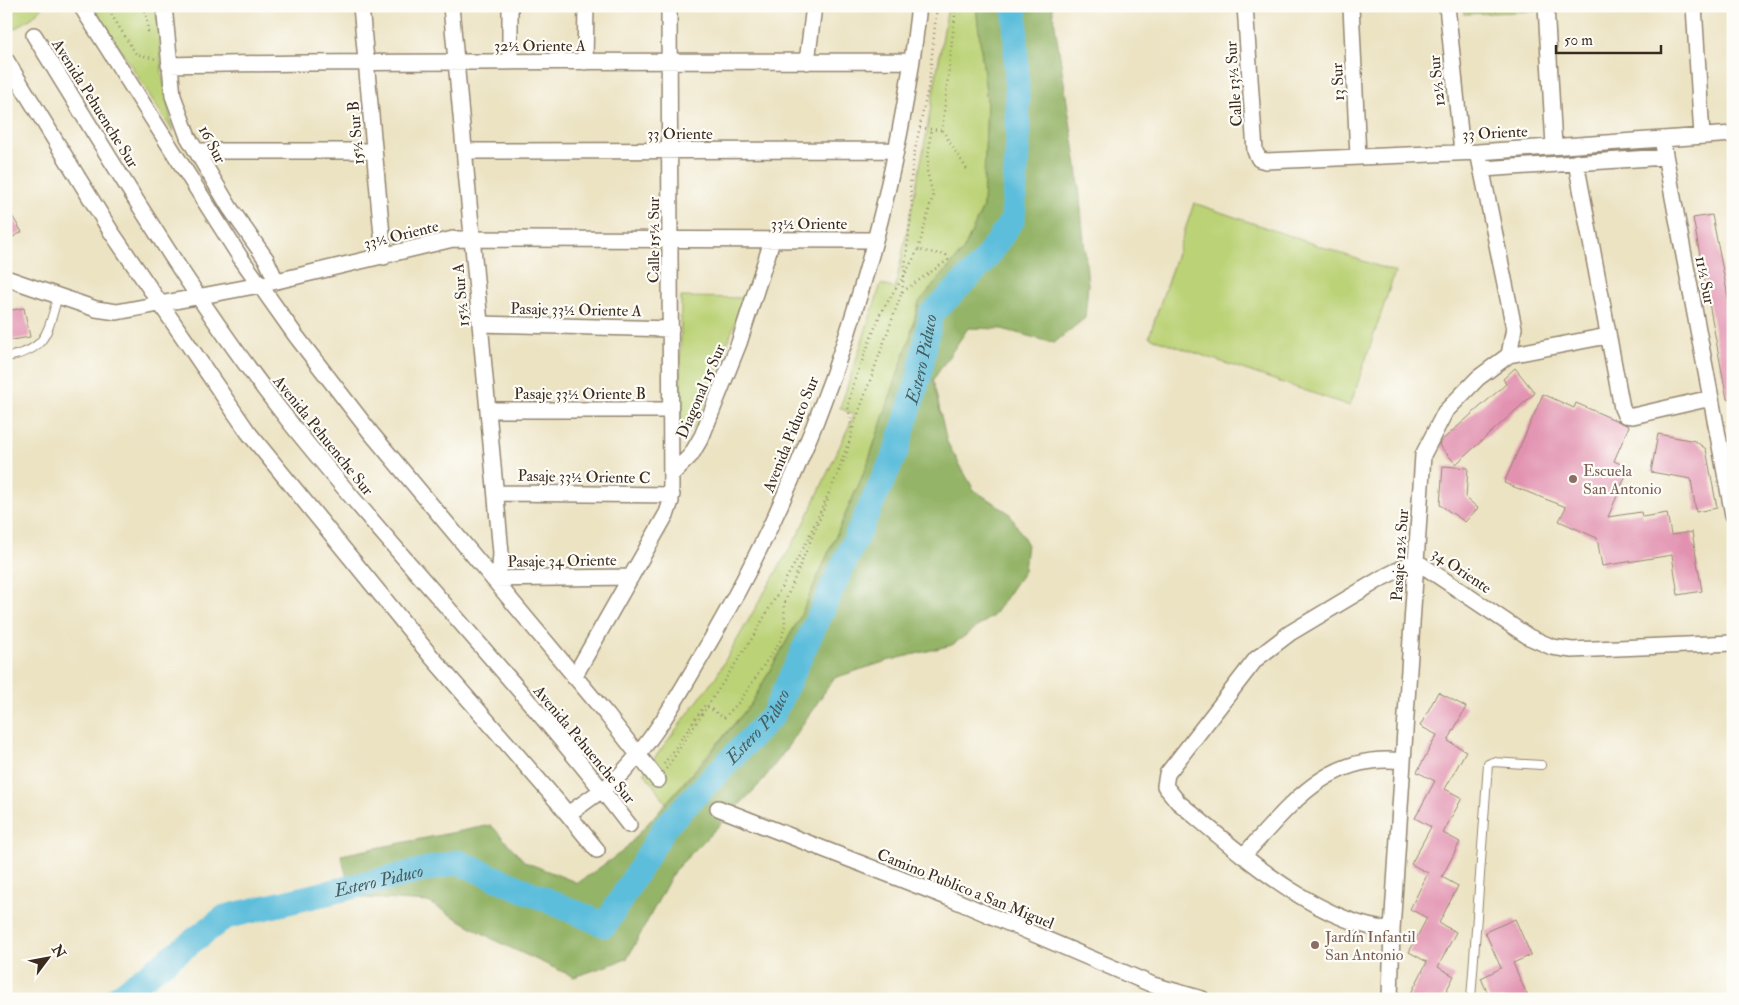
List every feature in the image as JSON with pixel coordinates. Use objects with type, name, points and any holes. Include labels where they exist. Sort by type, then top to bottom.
[{"type":"street","points":[[81,6],[149,116],[260,285],[296,336],[371,433],[574,676],[657,779]]},
{"type":"street","name":"16 Sur","points":[[164,6],[173,96],[196,151],[230,208],[266,259],[276,281]]},
{"type":"street","name":"15½ Sur B","points":[[361,6],[384,257]]},
{"type":"street","name":"15½ Sur A","points":[[451,6],[501,560],[493,579]]},
{"type":"street","points":[[510,6],[510,62]]},
{"type":"street","points":[[585,62],[586,6]]},
{"type":"street","name":"Calle 15½ Sur","points":[[669,6],[671,474]]},
{"type":"street","points":[[807,62],[814,6]]},
{"type":"street","name":"Avenida Piduco Sur","points":[[568,814],[620,774],[638,754],[710,642],[777,511],[830,384],[875,240],[901,126],[919,6]]},
{"type":"street","name":"Calle 13½ Sur","points":[[1245,6],[1255,151],[1259,158]]},
{"type":"street","name":"13 Sur","points":[[1350,6],[1358,157]]},
{"type":"street","name":"12½ Sur","points":[[1447,6],[1462,152]]},
{"type":"street","points":[[1546,6],[1554,146]]},
{"type":"street","points":[[1694,6],[1702,136]]},
{"type":"street","name":"Avenida Pehuenche Sur","points":[[34,35],[148,220],[198,296],[291,423],[353,499],[602,789],[629,825]]},
{"type":"street","points":[[6,60],[110,230],[248,432],[430,655],[568,814],[596,850]]},
{"type":"street","name":"32½ Oriente A","points":[[169,64],[366,61],[669,63],[911,61]]},
{"type":"street","name":"33 Oriente","points":[[1259,158],[1266,161],[1478,152],[1733,134]]},
{"type":"street","name":"11½ Sur","points":[[1662,139],[1733,515]]},
{"type":"street","name":"33 Oriente","points":[[464,151],[896,150]]},
{"type":"street","points":[[196,151],[374,151]]},
{"type":"street","points":[[1478,152],[1514,328],[1508,354],[1607,336]]},
{"type":"street","points":[[1482,169],[1665,157]]},
{"type":"street","points":[[1576,162],[1607,336],[1625,415],[1633,416],[1711,398]]},
{"type":"street","name":"33½ Oriente","points":[[6,278],[96,309],[117,312],[260,285],[384,257],[440,242],[473,240],[875,240]]},
{"type":"street","name":"Diagonal 15 Sur","points":[[671,474],[691,455],[702,436],[739,343],[772,241]]},
{"type":"street","name":"Pasaje 33½ Oriente A","points":[[480,324],[670,329]]},
{"type":"street","name":"Pasaje 12½ Sur","points":[[1390,999],[1392,930],[1423,455],[1432,434],[1445,412],[1478,378],[1508,354]]},
{"type":"street","name":"Pasaje 33½ Oriente B","points":[[488,410],[671,410]]},
{"type":"street","points":[[574,676],[667,513],[672,495],[671,474]]},
{"type":"street","name":"Pasaje 33½ Oriente C","points":[[496,493],[672,495]]},
{"type":"street","name":"34 Oriente","points":[[1243,856],[1178,802],[1165,786],[1167,774],[1256,659],[1290,633],[1382,578],[1416,561],[1529,637],[1552,647],[1572,650],[1733,643]]},
{"type":"street","name":"Pasaje 34 Oriente","points":[[493,579],[631,577]]},
{"type":"street","points":[[1392,930],[1373,929],[1309,900],[1273,879],[1243,856],[1301,794],[1336,770],[1369,759],[1403,761]]},
{"type":"street","name":"Camino Publico a San Miguel","points":[[718,808],[952,899],[1153,985],[1202,999]]},
{"type":"lane","points":[[6,357],[32,350],[45,338],[58,296]]},
{"type":"lane","points":[[1471,999],[1488,764],[1493,762],[1541,765]]},
{"type":"path","points":[[106,6],[136,54],[169,64]]},
{"type":"path","points":[[956,6],[942,130],[968,171]]},
{"type":"path","points":[[1487,6],[1498,10],[1504,6]]},
{"type":"path","points":[[901,126],[942,130]]},
{"type":"path","points":[[657,779],[705,705],[724,718],[740,701],[782,638],[785,625],[784,604],[821,518],[902,292],[904,276],[918,250],[932,195],[927,171],[932,129]]},
{"type":"path","points":[[902,292],[948,260],[946,254],[918,250]]},
{"type":"green space","points":[[6,6],[43,6],[33,17],[11,31],[6,28]]},
{"type":"green space","points":[[93,6],[156,6],[162,72],[173,132]]},
{"type":"green space","points":[[948,6],[976,6],[987,101],[983,207],[963,251],[919,302],[909,341],[866,468],[799,619],[751,704],[666,803],[644,772],[715,678],[804,524],[854,415],[840,408],[881,284],[895,289],[924,147]]},
{"type":"green space","points":[[976,6],[1052,6],[1077,166],[1088,284],[1085,318],[1054,343],[1002,329],[968,328],[933,380],[947,442],[974,490],[1009,513],[1027,543],[1024,571],[993,616],[952,645],[887,661],[834,678],[780,758],[759,785],[674,871],[627,959],[574,977],[498,942],[428,902],[352,897],[341,855],[491,825],[525,862],[578,883],[623,851],[703,762],[751,704],[799,619],[866,468],[909,341],[919,302],[963,251],[983,207],[987,101]]},
{"type":"green space","points":[[1463,6],[1536,6],[1537,11],[1464,14]]},
{"type":"green space","points":[[1194,203],[1395,272],[1350,406],[1149,337]]},
{"type":"green space","points":[[681,297],[744,298],[697,427],[682,431],[680,422]]},
{"type":"building","points":[[6,206],[22,232],[6,241]]},
{"type":"building","points":[[1712,215],[1732,317],[1733,398],[1727,399],[1693,218]]},
{"type":"building","points":[[24,308],[30,337],[6,341],[6,311]]},
{"type":"building","points":[[1515,368],[1535,393],[1456,464],[1439,445],[1440,442],[1506,384],[1503,379]]},
{"type":"building","points":[[1543,394],[1574,408],[1576,403],[1629,426],[1614,461],[1629,468],[1608,517],[1641,512],[1642,517],[1667,513],[1671,535],[1692,532],[1702,591],[1678,595],[1672,555],[1602,566],[1597,538],[1559,521],[1566,507],[1504,483]]},
{"type":"building","points":[[1658,434],[1695,441],[1706,449],[1717,508],[1696,512],[1691,479],[1651,472]]},
{"type":"building","points":[[1443,466],[1468,468],[1466,498],[1478,508],[1465,522],[1440,505]]},
{"type":"building","points":[[1438,692],[1466,707],[1448,741],[1466,751],[1445,789],[1462,798],[1443,833],[1460,842],[1442,877],[1458,886],[1439,923],[1456,932],[1438,967],[1454,976],[1442,999],[1408,999],[1427,962],[1409,952],[1427,918],[1410,909],[1428,873],[1411,864],[1431,827],[1415,818],[1435,781],[1417,772],[1437,735],[1420,726]]},
{"type":"building","points":[[1515,919],[1531,955],[1513,963],[1529,999],[1490,999],[1481,978],[1501,968],[1485,932]]},
{"type":"waterway","name":"Estero Piduco","points":[[115,999],[225,917],[458,862],[605,925],[665,827],[773,715],[896,452],[919,377],[931,314],[982,264],[1013,219],[1018,137],[1015,6]]},
{"type":"place","name":"Escuela San Antonio","points":[[1573,479]]},
{"type":"place","name":"Jardín Infantil San Antonio","points":[[1315,945]]}]
